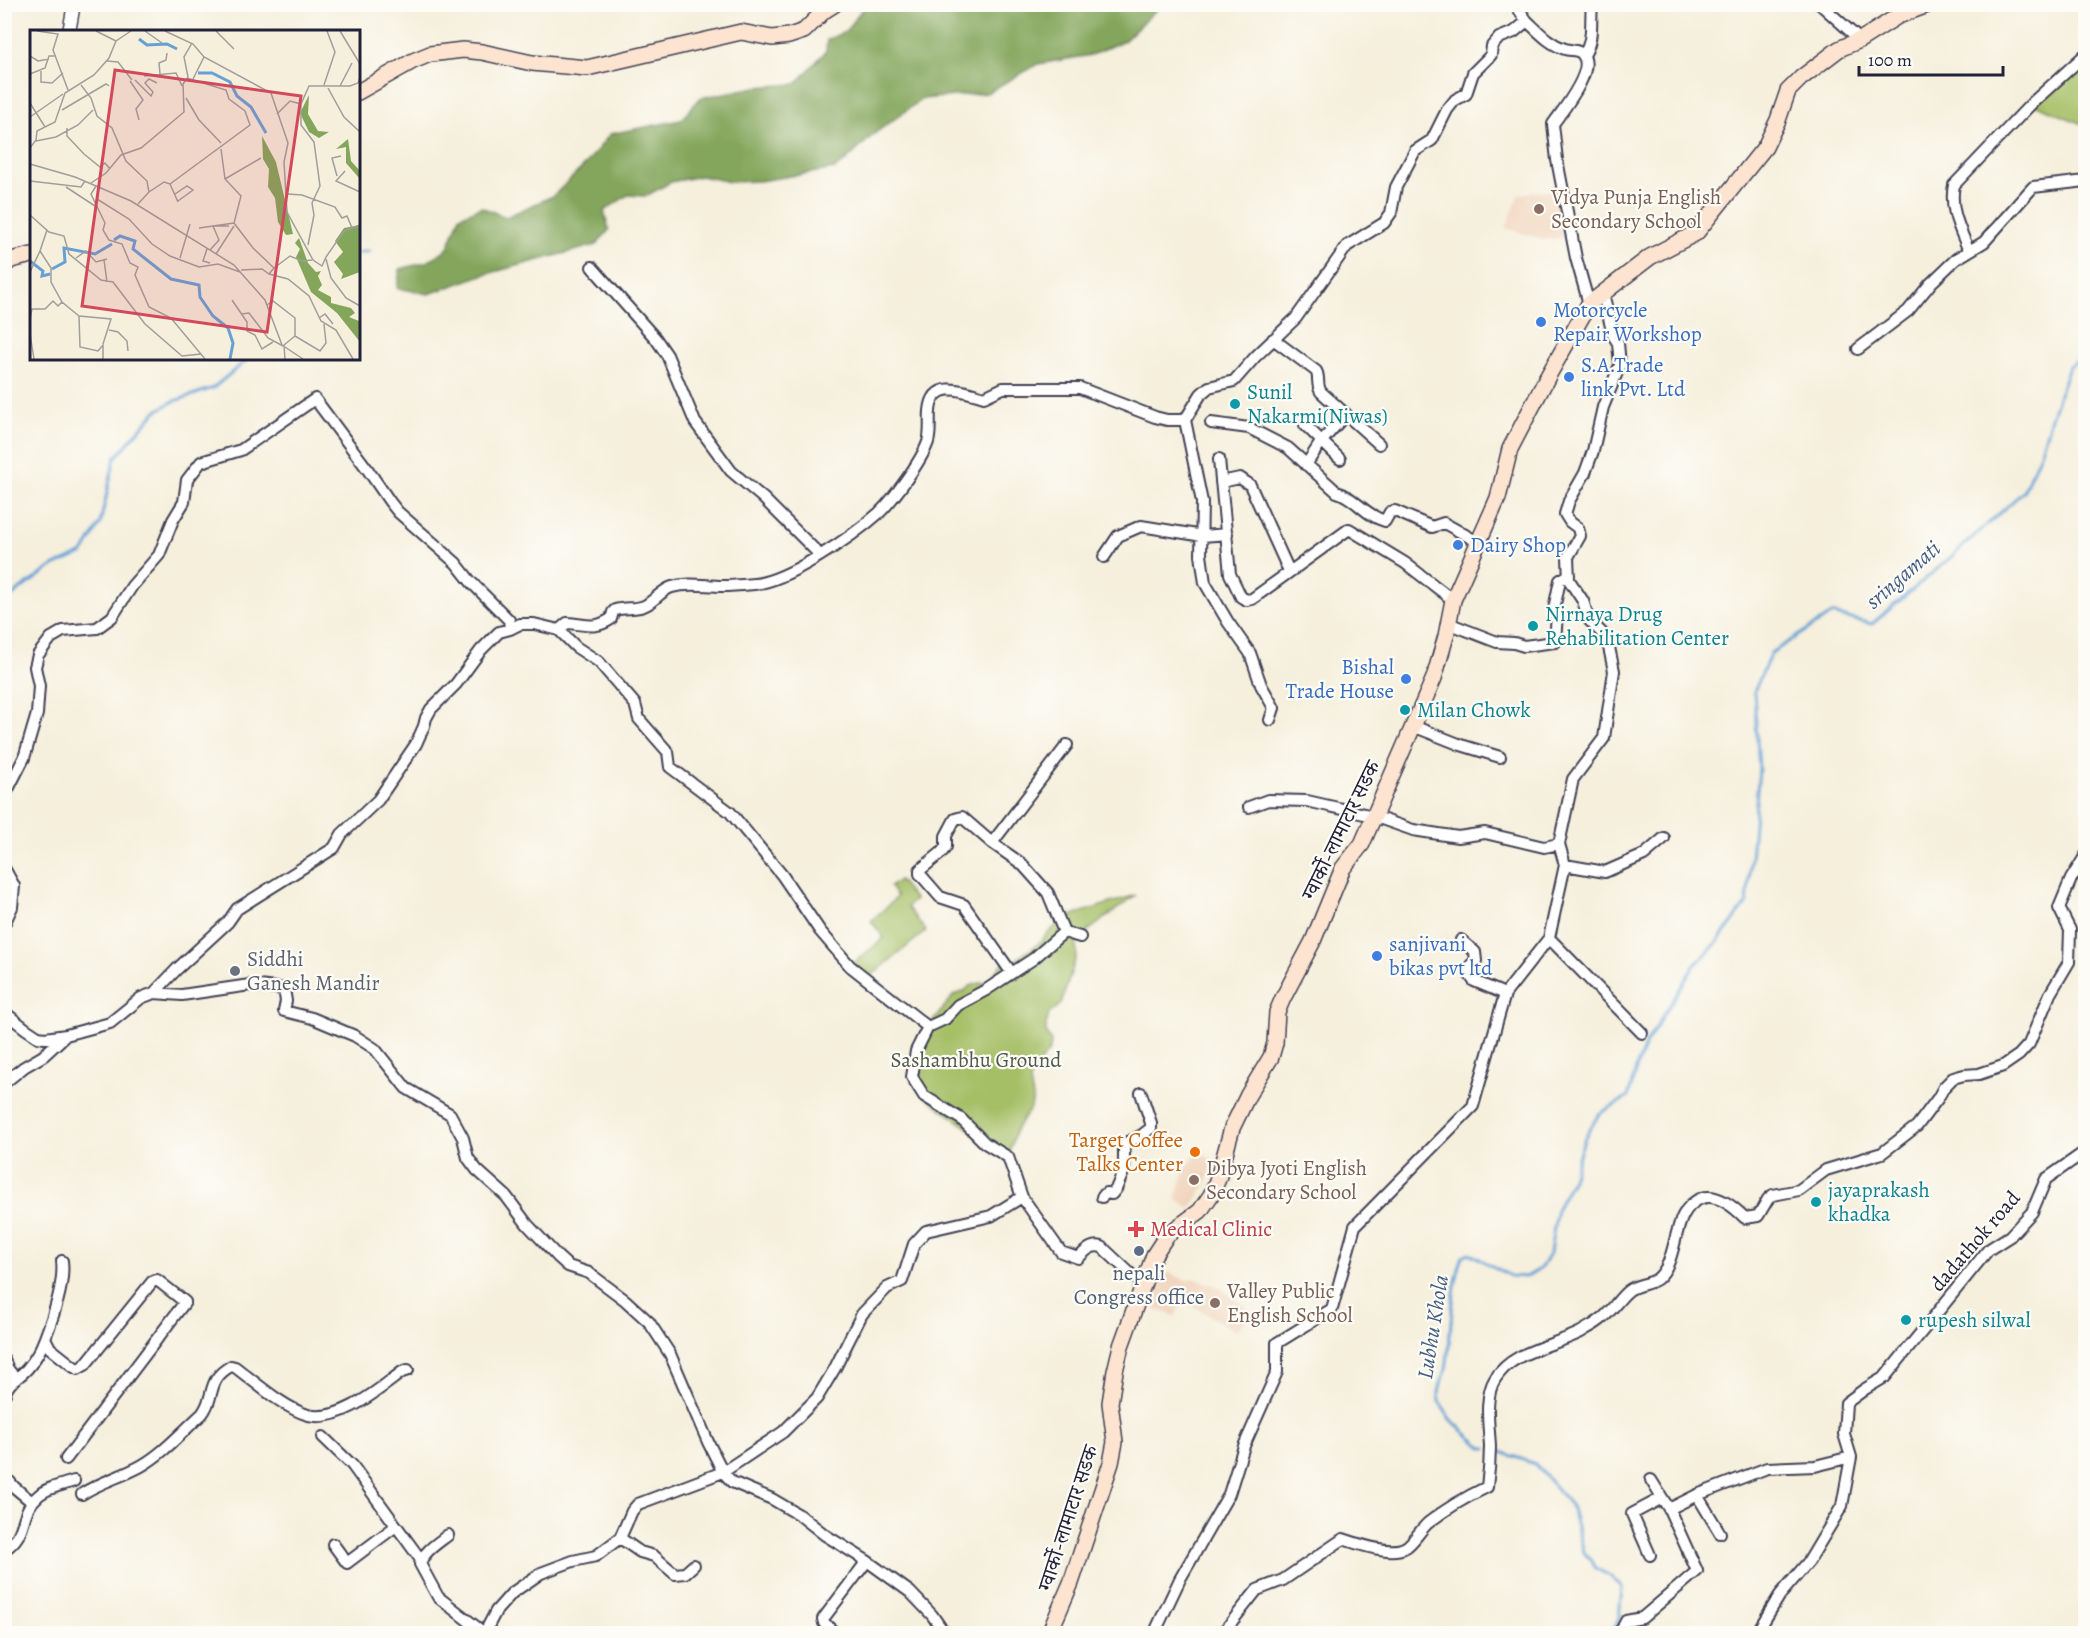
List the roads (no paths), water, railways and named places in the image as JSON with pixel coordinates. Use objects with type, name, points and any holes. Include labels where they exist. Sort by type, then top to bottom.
[{"type":"main road","points":[[360,91],[430,54],[463,50],[532,63],[587,68],[741,32],[772,38],[789,36],[804,31],[824,11],[835,4]]},
{"type":"main road","name":"ग्वार्को-लामाटार सडक","points":[[1049,1634],[1071,1583],[1111,1463],[1115,1442],[1110,1403],[1111,1391],[1121,1346],[1143,1282],[1161,1242],[1200,1211],[1211,1195],[1218,1179],[1232,1128],[1248,1095],[1272,1057],[1277,1012],[1280,1005],[1313,941],[1343,868],[1362,844],[1434,678],[1453,600],[1498,498],[1510,449],[1548,376],[1589,304],[1650,257],[1696,233],[1765,147],[1788,91],[1820,62],[1839,49],[1860,40],[1898,16],[1930,4]]},
{"type":"main road","points":[[4,266],[11,260],[30,255]]},
{"type":"street","points":[[69,30],[74,4]]},
{"type":"street","points":[[1515,4],[1527,21],[1550,42],[1584,55]]},
{"type":"street","points":[[1589,304],[1576,258],[1553,124],[1581,84],[1586,64],[1584,55],[1592,37],[1592,4]]},
{"type":"street","points":[[1820,4],[1860,40]]},
{"type":"street","points":[[1270,720],[1274,708],[1261,685],[1250,653],[1205,583],[1201,555],[1203,536],[1199,486],[1185,420],[1200,394],[1209,387],[1234,381],[1296,318],[1347,246],[1384,223],[1391,213],[1396,187],[1415,151],[1432,140],[1447,110],[1455,100],[1466,94],[1473,73],[1491,55],[1492,46],[1499,38],[1514,32],[1527,21]]},
{"type":"street","points":[[1969,251],[1953,210],[1951,198],[1954,185],[2032,103],[2085,54]]},
{"type":"street","points":[[1858,349],[1908,311],[1931,283],[1956,259],[1984,242],[2033,187],[2085,181]]},
{"type":"street","points":[[592,267],[657,339],[667,355],[695,422],[731,471],[764,498],[820,555]]},
{"type":"street","points":[[1154,1634],[1180,1580],[1229,1494],[1244,1446],[1277,1372],[1277,1343],[1332,1308],[1355,1226],[1473,1106],[1505,994],[1549,938],[1565,866],[1559,844],[1573,779],[1604,738],[1614,670],[1607,638],[1589,620],[1583,601],[1569,580],[1569,556],[1580,536],[1578,528],[1565,514],[1569,501],[1585,473],[1593,451],[1603,407],[1620,365],[1618,343],[1613,335],[1603,293]]},
{"type":"street","points":[[1273,339],[1316,371],[1318,388],[1321,392],[1379,444]]},
{"type":"street","points":[[559,630],[567,623],[600,626],[611,619],[615,610],[646,605],[670,587],[689,584],[722,586],[758,584],[779,578],[820,555],[861,529],[891,502],[928,443],[932,401],[938,393],[944,390],[961,389],[984,397],[1003,388],[1080,388],[1155,417],[1185,420]]},
{"type":"street","points":[[4,796],[24,758],[37,714],[39,686],[34,667],[38,655],[51,638],[63,631],[97,628],[112,617],[132,586],[159,555],[172,520],[184,502],[187,480],[201,462],[241,450],[315,399],[398,512],[456,563],[471,582],[509,620],[510,630]]},
{"type":"street","points":[[1306,465],[1321,442],[1346,414]]},
{"type":"street","points":[[1211,423],[1249,428],[1288,448],[1337,492],[1345,495],[1368,514],[1385,520],[1390,512],[1395,511],[1432,527],[1444,523],[1478,542]]},
{"type":"street","points":[[1305,425],[1340,459]]},
{"type":"street","points":[[1219,459],[1230,574],[1242,597],[1247,600],[1252,599],[1349,529],[1405,563],[1453,600]]},
{"type":"street","points":[[1221,482],[1240,478],[1250,485],[1289,571]]},
{"type":"street","points":[[1104,557],[1118,536],[1141,526],[1203,536],[1227,534]]},
{"type":"street","points":[[1448,623],[1497,642],[1524,646],[1555,642],[1557,614],[1554,609],[1560,580],[1569,575]]},
{"type":"street","points":[[154,993],[228,922],[237,909],[334,848],[342,834],[378,800],[416,744],[431,710],[456,684],[481,650],[499,632],[510,630],[520,624],[534,624],[559,630],[576,647],[599,662],[634,704],[639,719],[668,752],[670,766],[730,813],[781,873],[820,931],[850,966],[928,1027]]},
{"type":"street","points":[[1413,726],[1500,757]]},
{"type":"street","points":[[992,843],[1067,745]]},
{"type":"street","points":[[1249,807],[1268,800],[1307,801],[1373,816],[1413,830],[1458,837],[1485,833],[1544,847],[1559,844]]},
{"type":"street","points":[[1011,972],[963,905],[940,897],[920,874],[920,870],[946,847],[946,836],[955,819],[962,817],[992,843],[1022,864],[1048,893],[1064,932]]},
{"type":"street","points":[[1565,866],[1605,872],[1644,855],[1664,838]]},
{"type":"street","points":[[1222,1634],[1257,1590],[1283,1580],[1343,1539],[1370,1548],[1388,1550],[1406,1547],[1435,1518],[1460,1500],[1487,1487],[1490,1444],[1487,1413],[1492,1384],[1503,1368],[1525,1354],[1578,1333],[1602,1320],[1630,1289],[1658,1278],[1666,1266],[1681,1222],[1690,1206],[1708,1196],[1715,1197],[1737,1210],[1745,1218],[1758,1216],[1773,1195],[1799,1190],[1826,1170],[1882,1153],[1917,1126],[1953,1078],[1987,1071],[2019,1055],[2029,1044],[2050,994],[2069,962],[2070,930],[2059,908],[2071,879],[2085,855]]},
{"type":"street","points":[[4,868],[14,886],[12,907],[4,924]]},
{"type":"street","points":[[1064,932],[1080,937]]},
{"type":"street","points":[[1064,932],[1033,959],[986,990],[958,1005],[945,1019],[928,1027],[916,1051],[912,1077],[924,1096],[962,1119],[986,1143],[1008,1157],[1022,1197],[1061,1252],[1078,1258],[1097,1245],[1143,1282]]},
{"type":"street","points":[[1549,938],[1642,1033]]},
{"type":"street","points":[[1461,940],[1475,952],[1476,961],[1471,965],[1469,974],[1474,981],[1505,994]]},
{"type":"street","points":[[4,1012],[38,1037],[45,1038],[110,1023],[141,998],[154,993],[182,995],[249,985],[284,989],[286,1001],[284,1011],[312,1018],[355,1036],[375,1049],[406,1088],[450,1114],[463,1138],[468,1158],[477,1170],[506,1196],[526,1224],[558,1257],[568,1266],[589,1273],[625,1300],[649,1322],[670,1354],[708,1442],[723,1472],[732,1482],[772,1499],[867,1560],[910,1592],[932,1615],[945,1634]]},
{"type":"street","points":[[4,1083],[43,1056],[66,1035]]},
{"type":"street","points":[[1102,1197],[1116,1190],[1124,1170],[1124,1144],[1150,1128],[1151,1123],[1141,1093]]},
{"type":"street","name":"dadathok road","points":[[1756,1634],[1780,1595],[1809,1561],[1842,1506],[1851,1457],[1844,1434],[1846,1403],[1885,1377],[1988,1250],[2010,1236],[2032,1212],[2046,1179],[2085,1151]]},
{"type":"street","points":[[322,1437],[352,1465],[421,1560],[420,1564],[438,1597],[484,1633],[496,1611],[517,1589],[541,1573],[573,1561],[597,1556],[620,1538],[632,1511],[638,1504],[723,1472],[783,1432],[817,1398],[862,1314],[887,1288],[902,1281],[914,1244],[926,1231],[991,1216],[1022,1197]]},
{"type":"street","points":[[5,1394],[7,1386],[34,1360],[45,1338],[58,1294],[63,1268],[62,1261]]},
{"type":"street","points":[[45,1338],[50,1348],[78,1369],[85,1365],[152,1282],[157,1280],[185,1302],[66,1459]]},
{"type":"street","points":[[4,1360],[16,1379]]},
{"type":"street","points":[[81,1494],[97,1484],[140,1467],[156,1455],[208,1407],[214,1381],[228,1367],[235,1367],[272,1396],[303,1413],[316,1416],[342,1412],[408,1370]]},
{"type":"street","points":[[1669,1509],[1697,1495],[1767,1468],[1815,1466],[1851,1457]]},
{"type":"street","points":[[4,1475],[32,1502]]},
{"type":"street","points":[[1619,1634],[1626,1621],[1642,1618],[1697,1571],[1669,1509],[1651,1480]]},
{"type":"street","points":[[4,1550],[19,1538],[25,1515],[32,1502],[46,1490],[74,1481]]},
{"type":"street","points":[[1697,1495],[1720,1533]]},
{"type":"street","points":[[1650,1555],[1632,1514],[1662,1498]]},
{"type":"street","points":[[333,1544],[347,1563],[396,1526]]},
{"type":"street","points":[[421,1560],[448,1535]]},
{"type":"street","points":[[620,1538],[640,1552],[654,1556],[675,1574],[685,1573],[694,1565]]},
{"type":"street","points":[[836,1634],[824,1623],[823,1619],[867,1560]]},
{"type":"waterway","points":[[360,253],[369,251]]},
{"type":"waterway","name":"sringamati","points":[[1487,1448],[1483,1448],[1450,1418],[1439,1396],[1446,1369],[1453,1297],[1463,1256],[1469,1253],[1510,1276],[1526,1277],[1540,1269],[1550,1253],[1557,1208],[1571,1182],[1584,1139],[1599,1114],[1628,1097],[1645,1045],[1694,966],[1714,946],[1747,903],[1759,769],[1754,692],[1771,653],[1832,614],[1872,624],[2023,492],[2041,451],[2069,366],[2086,356]]},
{"type":"waterway","points":[[4,603],[53,566],[83,553],[100,524],[115,458],[155,412],[172,402],[213,388],[247,360]]},
{"type":"waterway","name":"Lubhu Khola","points":[[1493,1449],[1535,1464],[1571,1505],[1584,1552],[1597,1569],[1610,1576],[1622,1587],[1619,1618],[1611,1634]]},
{"type":"place","name":"Vidya Punja English Secondary School","points":[[1539,209]]},
{"type":"place","name":"Motorcycle Repair Workshop","points":[[1541,322]]},
{"type":"place","name":"S.A.Trade link Pvt. Ltd","points":[[1569,377]]},
{"type":"place","name":"Sunil Nakarmi(Niwas)","points":[[1235,404]]},
{"type":"place","name":"Dairy Shop","points":[[1458,545]]},
{"type":"place","name":"Nirnaya Drug Rehabilitation Center","points":[[1533,626]]},
{"type":"place","name":"Bishal Trade House","points":[[1406,679]]},
{"type":"place","name":"Milan Chowk","points":[[1405,710]]},
{"type":"place","name":"sanjivani bikas pvt ltd","points":[[1377,956]]},
{"type":"place","name":"Siddhi Ganesh Mandir","points":[[235,971]]},
{"type":"place","name":"Target Coffee Talks Center","points":[[1195,1152]]},
{"type":"place","name":"Dibya Jyoti English Secondary School","points":[[1194,1180]]},
{"type":"place","name":"jayaprakash khadka","points":[[1816,1202]]},
{"type":"place","name":"Medical Clinic","points":[[1136,1229]]},
{"type":"place","name":"nepali Congress office","points":[[1139,1251]]},
{"type":"place","name":"Valley Public English School","points":[[1215,1303]]},
{"type":"place","name":"rupesh silwal","points":[[1906,1320]]},
{"type":"park label","name":"Sashambhu Ground","points":[[976,1060]]}]
